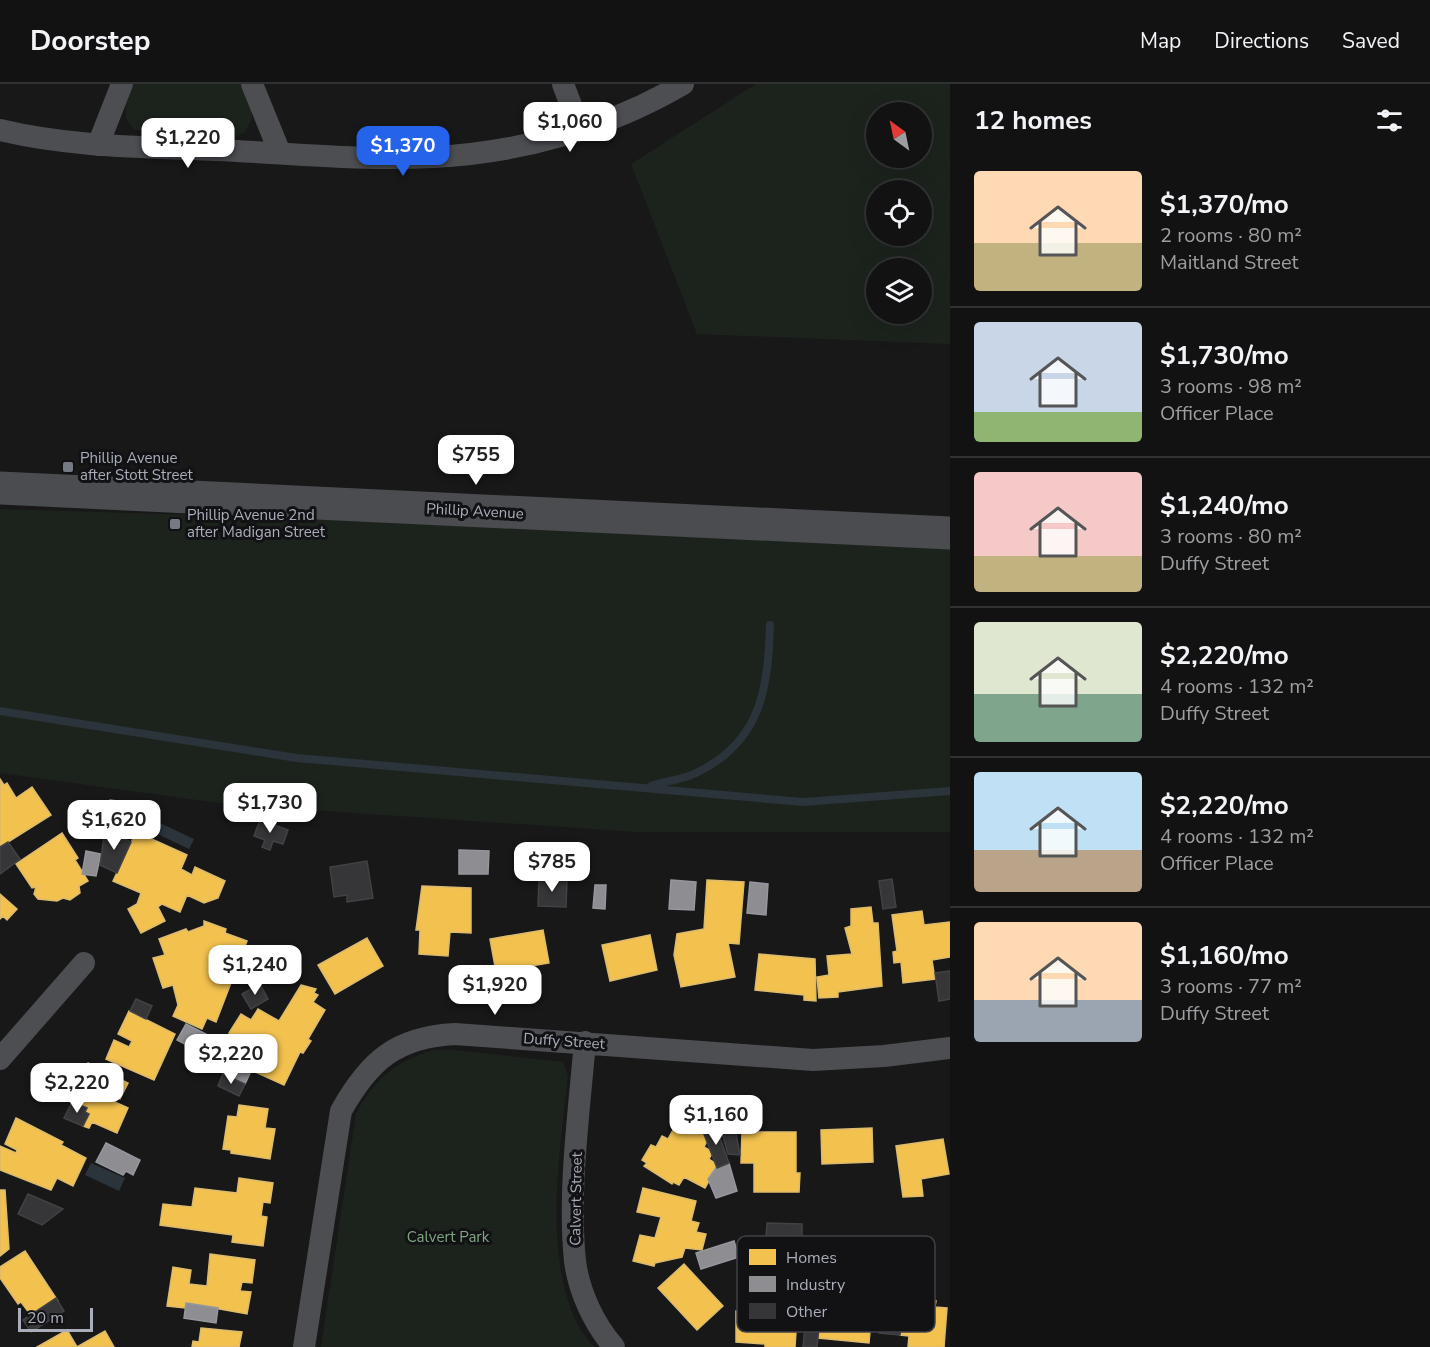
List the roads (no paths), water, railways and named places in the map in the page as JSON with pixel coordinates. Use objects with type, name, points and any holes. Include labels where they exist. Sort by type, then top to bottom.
[{"type":"street","points":[[98,145],[122,84]]},
{"type":"street","points":[[252,84],[280,153]]},
{"type":"street","points":[[563,84],[580,129]]},
{"type":"street","points":[[0,130],[28,137],[98,145],[433,158],[525,146],[604,122],[683,84]]},
{"type":"street","name":"Phillip Avenue","points":[[0,488],[950,533]]},
{"type":"street","points":[[0,1059],[84,963]]},
{"type":"street","name":"Duffy Street","points":[[304,1347],[341,1111],[355,1086],[372,1065],[410,1040],[433,1035],[585,1042],[813,1060],[884,1056],[950,1048]]},
{"type":"street","name":"Calvert Street","points":[[585,1042],[575,1183],[575,1262],[590,1313],[614,1347]]},
{"type":"waterway","points":[[651,786],[696,773],[718,760],[735,746],[757,711],[763,692],[770,625]]},
{"type":"waterway","points":[[0,711],[297,758],[803,802],[950,791]]},
{"type":"place","name":"Phillip Avenue after Stott Street","points":[[68,467]]},
{"type":"place","name":"Phillip Avenue 2nd after Madigan Street","points":[[175,524]]},
{"type":"park label","name":"Calvert Park","points":[[448,1237]]}]
